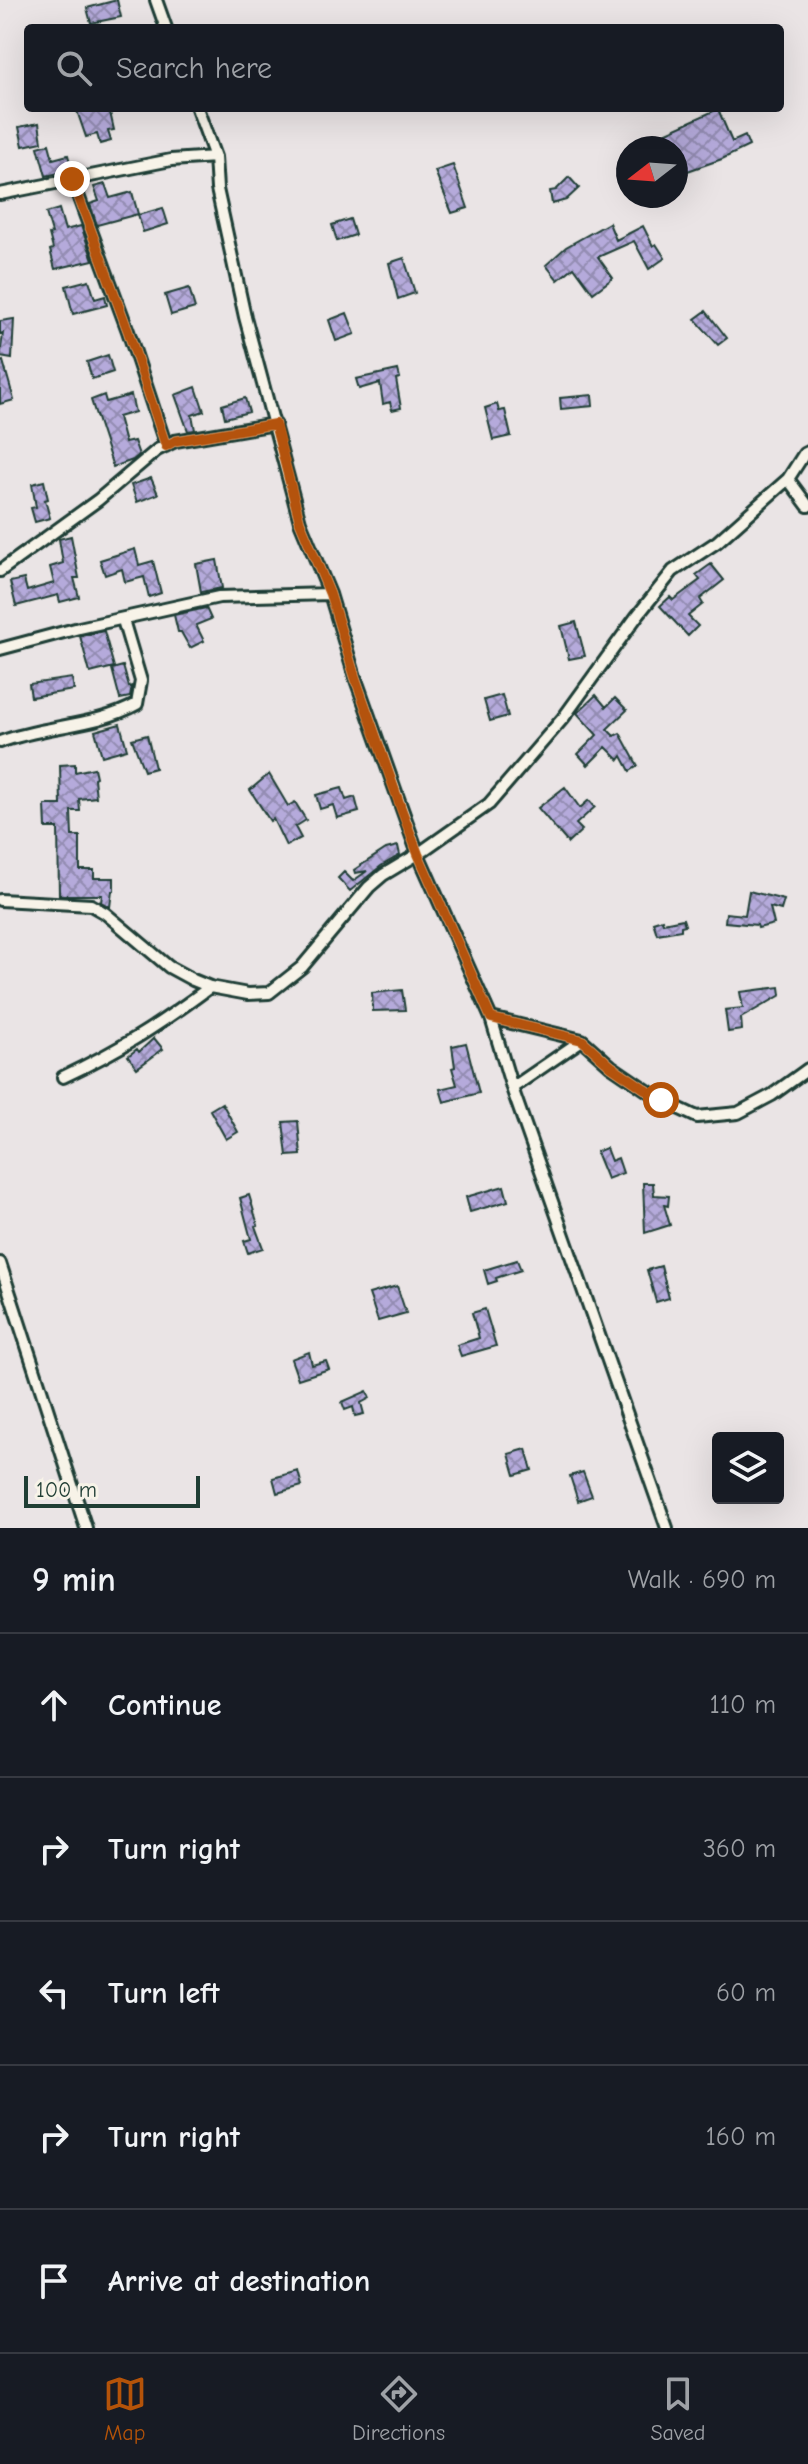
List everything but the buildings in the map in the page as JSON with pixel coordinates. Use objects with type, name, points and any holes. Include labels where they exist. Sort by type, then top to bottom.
[{"type":"street","points":[[156,0],[165,24]]},
{"type":"street","points":[[198,112],[215,157],[217,189],[245,317],[300,522],[330,594],[355,677],[418,854],[491,1018],[512,1088],[667,1528]]},
{"type":"street","points":[[0,194],[171,160],[215,157]]},
{"type":"street","points":[[72,179],[166,446]]},
{"type":"street","points":[[0,571],[98,500],[157,450],[175,441],[275,424]]},
{"type":"street","points":[[0,900],[91,905],[105,913],[169,967],[210,987],[248,994],[269,993],[302,967],[369,887],[489,804],[564,717],[673,571],[717,542],[788,479],[808,452]]},
{"type":"street","points":[[788,479],[808,506]]},
{"type":"street","points":[[0,649],[219,597],[330,594]]},
{"type":"street","points":[[0,742],[23,733],[111,715],[137,704],[141,681],[123,620]]},
{"type":"street","points":[[63,1077],[114,1054],[210,987]]},
{"type":"street","points":[[491,1018],[582,1040],[611,1066],[661,1100],[697,1117],[738,1113],[772,1095],[808,1069]]},
{"type":"street","points":[[512,1088],[582,1040]]},
{"type":"street","points":[[0,1263],[85,1528]]},
{"type":"route","points":[[72,179],[166,446],[175,441],[275,424],[300,522],[330,594],[355,677],[402,811],[491,1018],[582,1040],[611,1066],[661,1100]]}]
